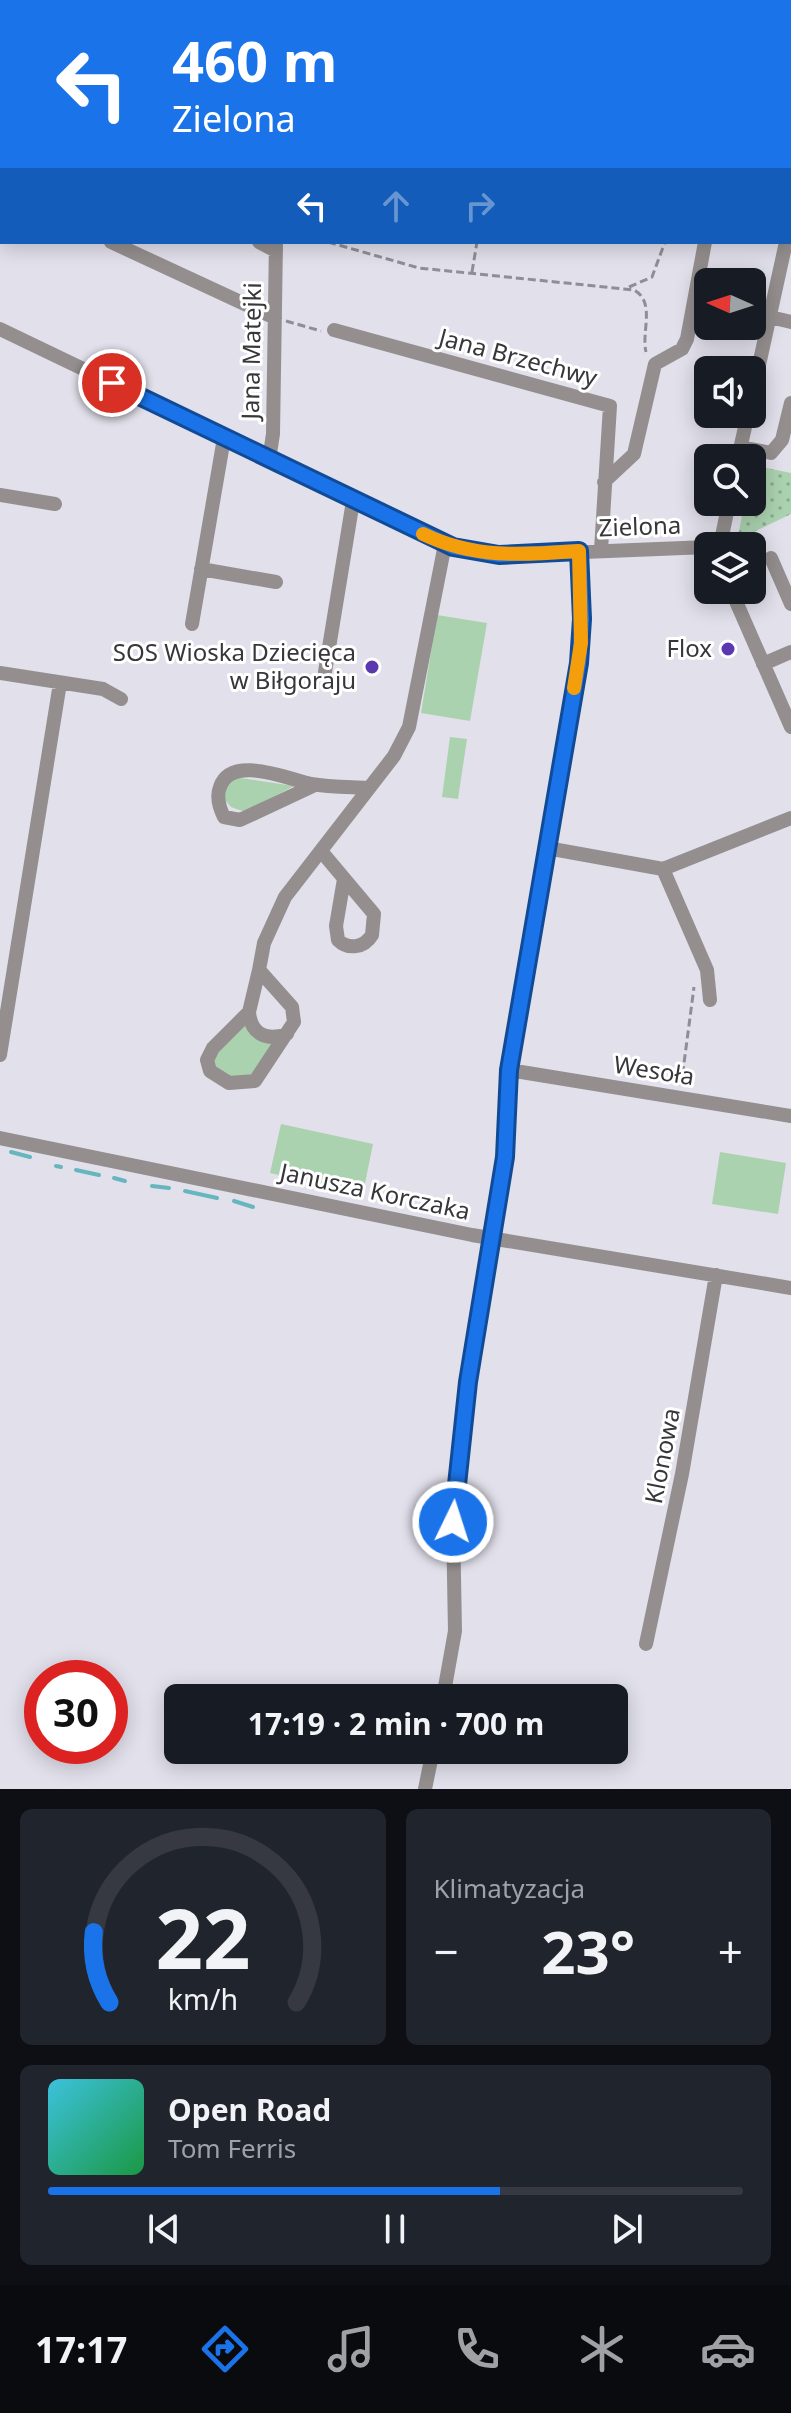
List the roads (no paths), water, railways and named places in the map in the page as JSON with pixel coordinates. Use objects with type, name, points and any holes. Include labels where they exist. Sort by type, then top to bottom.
[{"type":"street","points":[[115,244],[275,318]]},
{"type":"street","points":[[604,482],[634,454],[655,364],[682,349],[687,339],[705,244]]},
{"type":"street","points":[[761,356],[786,244]]},
{"type":"street","name":"Jana Matejki","points":[[269,460],[273,434],[276,246]]},
{"type":"street","points":[[770,317],[791,322]]},
{"type":"street","name":"Zielona","points":[[0,329],[445,544],[499,555],[694,547]]},
{"type":"street","name":"Jana Brzechwy","points":[[334,330],[610,406],[601,550]]},
{"type":"street","points":[[766,453],[779,448],[791,403]]},
{"type":"street","points":[[192,624],[224,438]]},
{"type":"street","points":[[0,495],[55,504]]},
{"type":"street","points":[[325,672],[353,501]]},
{"type":"street","points":[[287,1034],[269,1038],[253,1029],[249,1012],[264,943],[285,897],[394,756],[409,727],[445,544]]},
{"type":"street","points":[[445,1684],[456,1623],[453,1531],[456,1483],[506,1146],[509,1070],[581,643],[579,551]]},
{"type":"street","points":[[771,558],[791,604]]},
{"type":"street","points":[[201,569],[276,582]]},
{"type":"street","points":[[737,604],[791,727]]},
{"type":"street","points":[[763,664],[791,652]]},
{"type":"street","points":[[0,673],[103,689],[121,699]]},
{"type":"street","points":[[0,1055],[60,683]]},
{"type":"street","points":[[315,785],[240,820],[224,817],[219,808],[220,785],[227,776],[239,770],[315,785],[367,788]]},
{"type":"street","points":[[547,848],[663,869],[791,818]]},
{"type":"street","points":[[321,851],[344,879]]},
{"type":"street","points":[[663,869],[707,970],[710,1000]]},
{"type":"street","points":[[249,1012],[213,1048],[207,1060],[217,1079],[241,1085],[255,1081],[287,1034],[295,1013],[259,970]]},
{"type":"street","name":"Wesoła","points":[[509,1070],[791,1116]]},
{"type":"street","name":"Janusza Korczaka","points":[[0,1138],[491,1238],[791,1288]]},
{"type":"street","name":"Klonowa","points":[[646,1644],[691,1428],[716,1275]]},
{"type":"street","points":[[425,1789],[430,1764]]},
{"type":"waterway","points":[[11,1152],[30,1157]]},
{"type":"waterway","points":[[56,1166],[61,1167]]},
{"type":"waterway","points":[[76,1170],[99,1175]]},
{"type":"waterway","points":[[114,1178],[125,1181]]},
{"type":"waterway","points":[[152,1186],[169,1188]]},
{"type":"waterway","points":[[185,1191],[217,1198]]},
{"type":"waterway","points":[[234,1201],[253,1207]]},
{"type":"place","name":"Flox","points":[[728,649]]},
{"type":"place","name":"SOS Wioska Dziecięca w Biłgoraju","points":[[372,667]]}]
